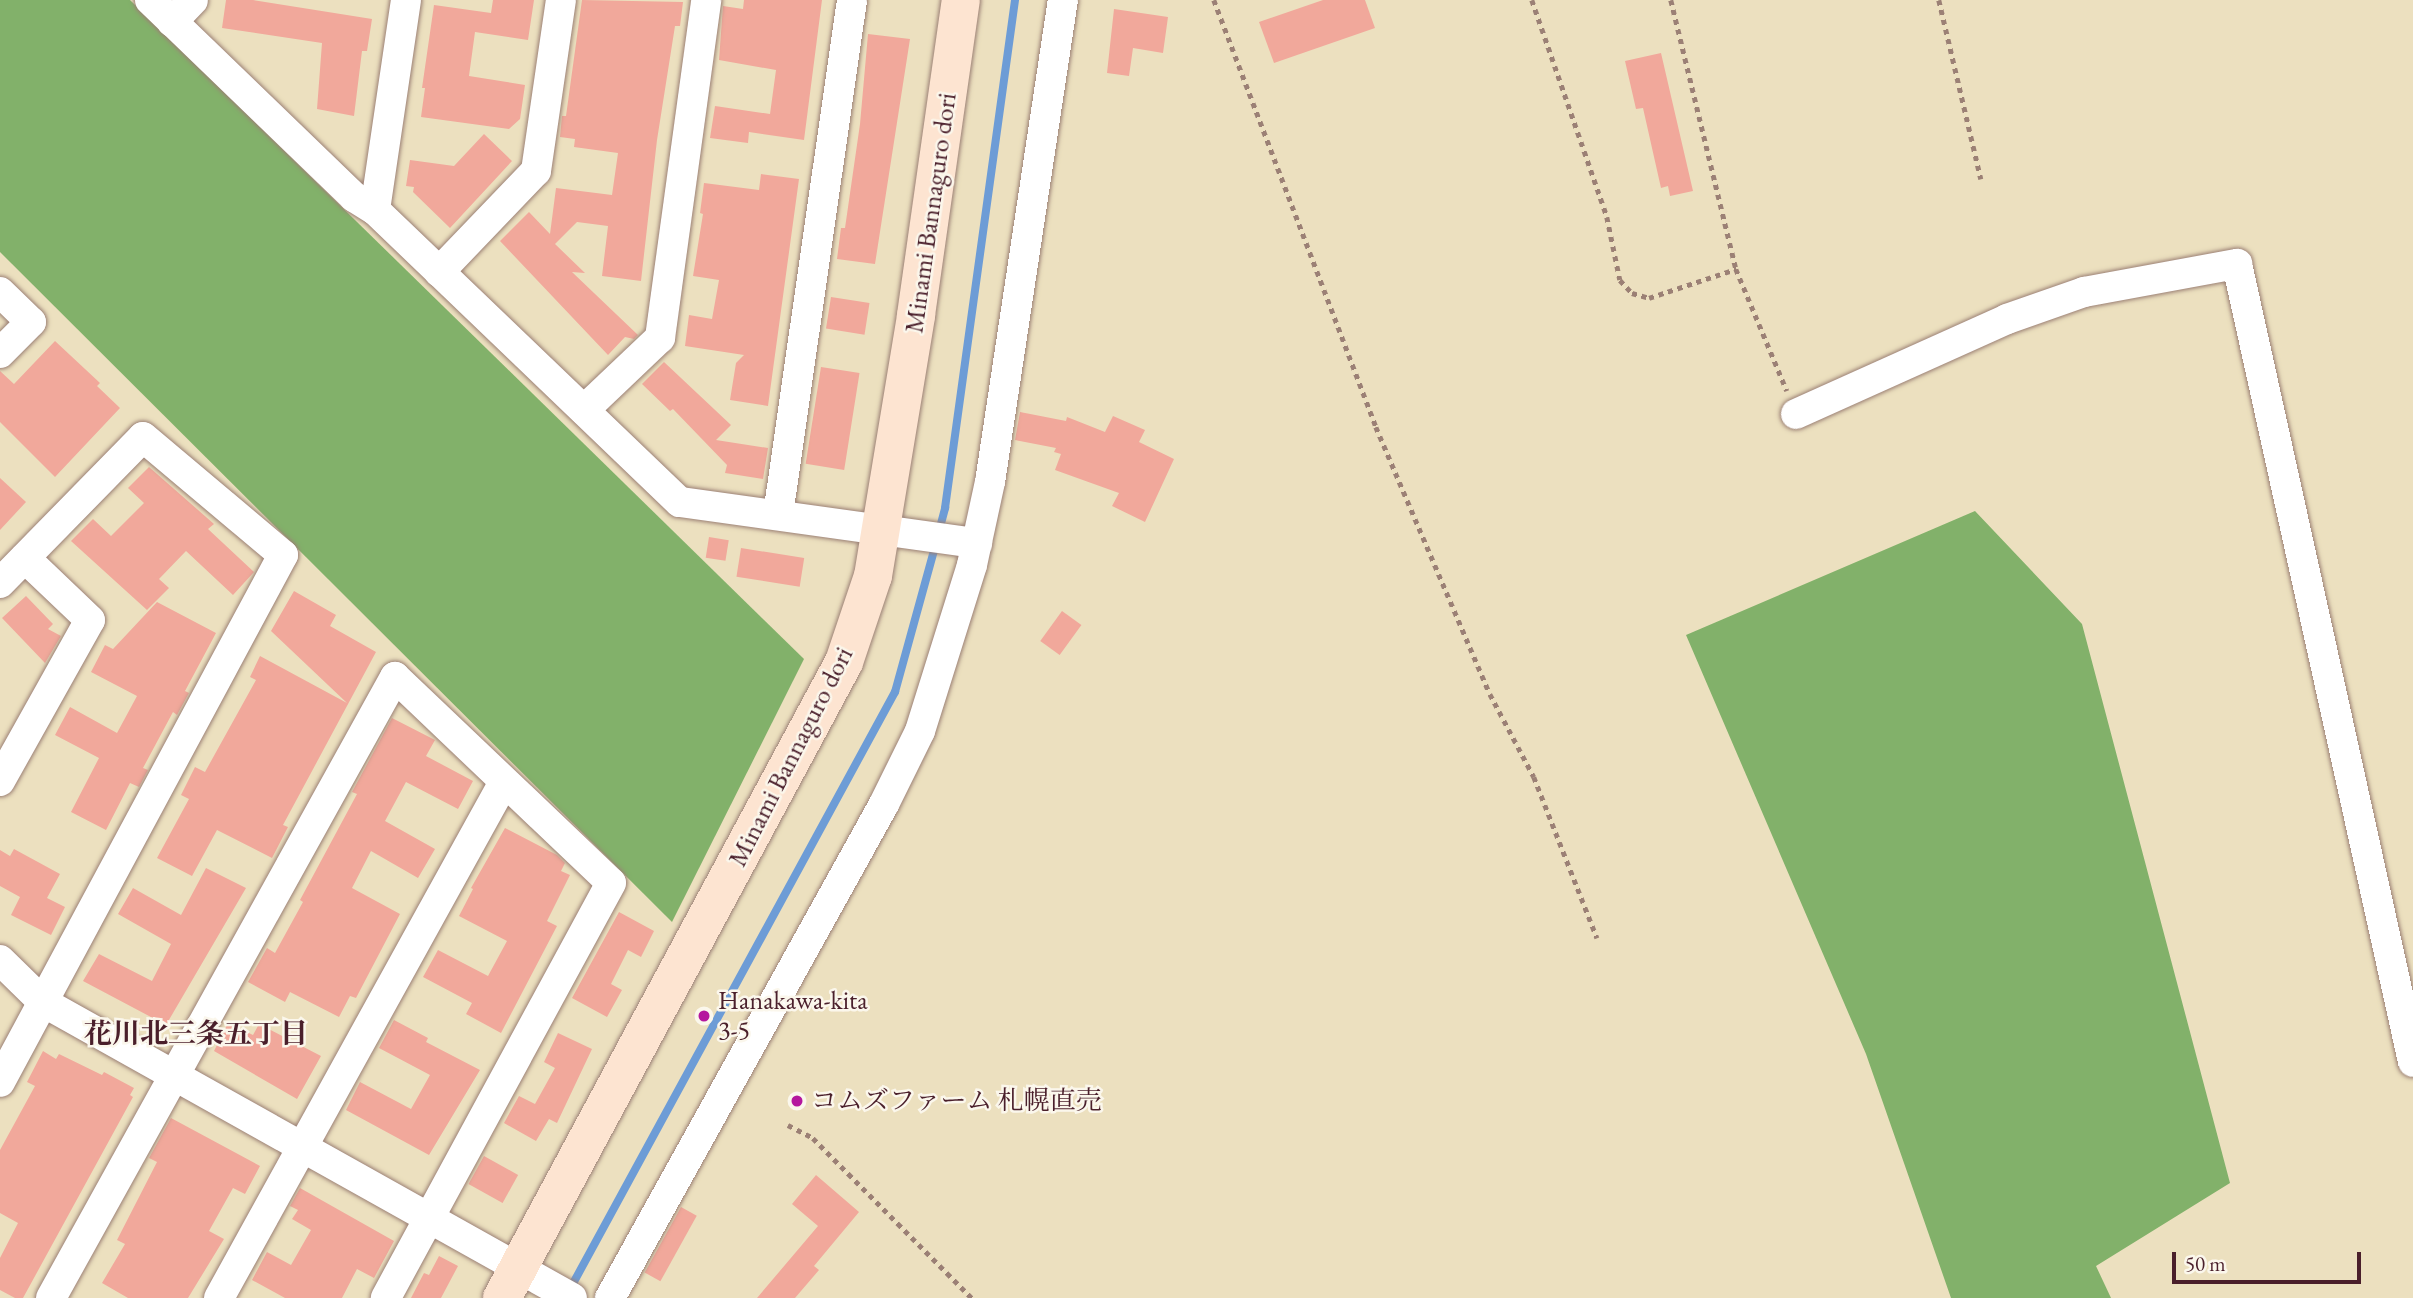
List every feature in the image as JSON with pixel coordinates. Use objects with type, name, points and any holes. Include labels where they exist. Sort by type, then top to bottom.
[{"type":"street","points":[[150,0],[354,197],[375,210],[680,502],[965,541]]},
{"type":"street","points":[[172,22],[193,0]]},
{"type":"street","points":[[375,210],[406,0]]},
{"type":"street","points":[[439,272],[536,171],[561,0]]},
{"type":"street","points":[[584,410],[660,338],[706,0]]},
{"type":"street","points":[[778,515],[852,0]]},
{"type":"street","name":"Minami Bannaguro dori","points":[[535,1287],[844,662],[873,576],[899,532],[916,315],[961,0]]},
{"type":"street","points":[[610,1298],[884,804],[920,731],[965,541],[990,482],[1063,0]]},
{"type":"street","points":[[1797,414],[2007,319],[2084,292],[2237,264],[2413,1062]]},
{"type":"street","points":[[0,292],[31,322],[0,353]]},
{"type":"street","points":[[0,583],[143,437],[283,555],[0,1082]]},
{"type":"street","points":[[0,781],[90,620],[25,558]]},
{"type":"street","points":[[51,1298],[395,677],[611,883],[386,1298]]},
{"type":"street","points":[[219,1298],[504,782]]},
{"type":"street","points":[[0,960],[43,1002],[430,1218],[535,1287]]},
{"type":"path","points":[[1213,0],[1376,428],[1490,694],[1534,777],[1597,937]]},
{"type":"path","points":[[1532,0],[1607,217],[1620,280],[1632,293],[1649,298],[1737,269]]},
{"type":"path","points":[[1671,0],[1737,269],[1797,414]]},
{"type":"path","points":[[1939,0],[1981,179]]},
{"type":"path","points":[[788,1125],[813,1138],[972,1298]]},
{"type":"green space","points":[[0,0],[130,0],[804,659],[672,922],[0,252]]},
{"type":"green space","points":[[1975,511],[2082,624],[2230,1183],[2096,1266],[2111,1298],[1951,1298],[1866,1054],[1686,635]]},
{"type":"building","points":[[226,0],[253,0],[372,19],[367,51],[362,51],[354,116],[317,109],[322,43],[222,28]]},
{"type":"building","points":[[493,0],[534,0],[528,40],[475,32],[469,76],[525,85],[520,119],[509,129],[421,117],[425,88],[422,88],[434,5],[491,13]]},
{"type":"building","points":[[582,0],[683,2],[680,26],[675,26],[657,140],[641,281],[602,276],[608,226],[577,222],[555,244],[585,273],[572,272],[638,335],[634,339],[625,337],[608,355],[500,241],[529,212],[550,234],[556,188],[612,195],[618,153],[574,147],[575,139],[560,137],[562,116],[566,116]]},
{"type":"building","points":[[744,0],[822,0],[804,140],[749,132],[748,143],[710,138],[715,106],[770,114],[776,70],[719,60],[723,6],[743,9]]},
{"type":"building","points":[[1323,0],[1365,0],[1375,28],[1274,63],[1259,22]]},
{"type":"building","points":[[1114,9],[1168,17],[1163,53],[1133,48],[1129,76],[1107,73]]},
{"type":"building","points":[[868,34],[910,39],[875,264],[837,259],[841,228],[845,228],[860,124]]},
{"type":"building","points":[[1661,53],[1693,191],[1670,196],[1668,186],[1661,188],[1643,108],[1636,109],[1625,61]]},
{"type":"building","points":[[484,134],[512,161],[450,228],[413,192],[414,187],[406,186],[410,160],[454,166]]},
{"type":"building","points":[[761,174],[799,179],[768,406],[730,400],[736,363],[744,355],[685,346],[689,315],[712,319],[719,280],[693,276],[703,214],[700,213],[704,183],[759,190]]},
{"type":"building","points":[[831,297],[870,303],[865,335],[826,329]]},
{"type":"building","points":[[55,341],[100,383],[97,386],[120,408],[55,477],[0,422],[0,371],[14,384]]},
{"type":"building","points":[[664,362],[731,425],[716,440],[768,448],[763,479],[725,473],[727,465],[673,409],[670,411],[642,384]]},
{"type":"building","points":[[821,367],[860,373],[844,470],[806,464]]},
{"type":"building","points":[[1020,412],[1066,421],[1067,417],[1105,432],[1113,416],[1145,430],[1139,442],[1174,459],[1145,522],[1112,506],[1119,493],[1055,470],[1061,454],[1054,452],[1056,448],[1015,440]]},
{"type":"building","points":[[149,467],[214,524],[208,529],[254,572],[233,595],[186,551],[159,579],[169,588],[147,610],[71,541],[93,519],[111,536],[144,503],[128,488]]},
{"type":"building","points":[[0,478],[26,502],[0,530]]},
{"type":"building","points":[[709,537],[729,540],[725,561],[706,558]]},
{"type":"building","points":[[741,548],[804,558],[800,587],[736,577]]},
{"type":"building","points":[[294,591],[336,615],[330,626],[376,652],[283,825],[288,827],[272,858],[217,830],[192,876],[157,858],[189,799],[181,795],[195,767],[205,772],[256,680],[250,677],[260,656],[347,703],[271,631]]},
{"type":"building","points":[[26,596],[53,624],[48,629],[61,636],[45,663],[2,618]]},
{"type":"building","points":[[157,602],[216,633],[185,691],[189,693],[177,715],[173,712],[143,768],[148,770],[139,787],[130,783],[106,830],[71,812],[99,758],[55,735],[70,707],[117,733],[137,696],[91,672],[105,645],[113,649]]},
{"type":"building","points":[[1062,611],[1081,625],[1060,655],[1040,641]]},
{"type":"building","points":[[392,718],[435,740],[426,756],[473,781],[458,809],[406,782],[385,821],[435,849],[418,878],[371,851],[352,888],[400,914],[356,998],[350,996],[339,1017],[290,992],[285,1002],[248,982],[267,948],[275,953],[303,902],[300,900],[357,794],[352,792]]},
{"type":"building","points":[[505,828],[557,855],[565,863],[561,871],[570,875],[547,921],[557,926],[501,1033],[466,1014],[472,1003],[423,977],[438,950],[488,976],[507,941],[459,916],[473,889],[471,888]]},
{"type":"building","points":[[14,849],[60,874],[47,898],[65,907],[51,935],[11,915],[20,897],[0,886],[0,850],[10,856]]},
{"type":"building","points":[[206,868],[246,888],[166,1025],[83,981],[99,954],[152,981],[171,944],[118,914],[133,888],[181,915]]},
{"type":"building","points":[[619,912],[654,931],[641,957],[628,950],[611,984],[622,990],[607,1017],[572,998]]},
{"type":"building","points":[[394,1020],[428,1038],[426,1042],[480,1070],[429,1155],[346,1110],[360,1082],[411,1109],[430,1075],[379,1048]]},
{"type":"building","points":[[228,1023],[253,1035],[259,1024],[321,1056],[297,1099],[214,1051]]},
{"type":"building","points":[[558,1033],[592,1049],[557,1123],[549,1119],[536,1141],[504,1123],[519,1096],[535,1104],[555,1068],[544,1062]]},
{"type":"building","points":[[43,1051],[56,1059],[59,1054],[102,1075],[104,1072],[134,1088],[130,1095],[133,1097],[23,1298],[15,1298],[0,1290],[0,1258],[18,1223],[0,1213],[0,1150],[35,1086],[27,1082]]},
{"type":"building","points":[[171,1118],[260,1166],[245,1194],[233,1188],[209,1231],[224,1239],[188,1298],[128,1298],[102,1283],[125,1244],[117,1240],[157,1162],[149,1158]]},
{"type":"building","points":[[484,1156],[518,1175],[503,1203],[468,1184]]},
{"type":"building","points":[[816,1175],[859,1212],[814,1266],[819,1270],[795,1298],[757,1298],[818,1226],[792,1204]]},
{"type":"building","points":[[300,1188],[394,1241],[374,1278],[357,1269],[342,1298],[285,1298],[252,1280],[267,1252],[291,1265],[311,1230],[292,1219],[298,1210],[290,1206]]},
{"type":"building","points":[[681,1207],[697,1216],[660,1281],[645,1273]]},
{"type":"building","points":[[439,1256],[458,1266],[441,1298],[411,1298],[424,1273],[429,1275]]},
{"type":"waterway","points":[[939,531],[945,508],[1015,0]]},
{"type":"waterway","points":[[570,1289],[895,692],[936,543]]},
{"type":"place","name":"Hanakawa-kita 3-5","points":[[704,1016]]},
{"type":"place","name":"コムズファーム 札幌直売","points":[[797,1101]]},
{"type":"district","name":"花川北三条五丁目","points":[[196,1033]]}]
